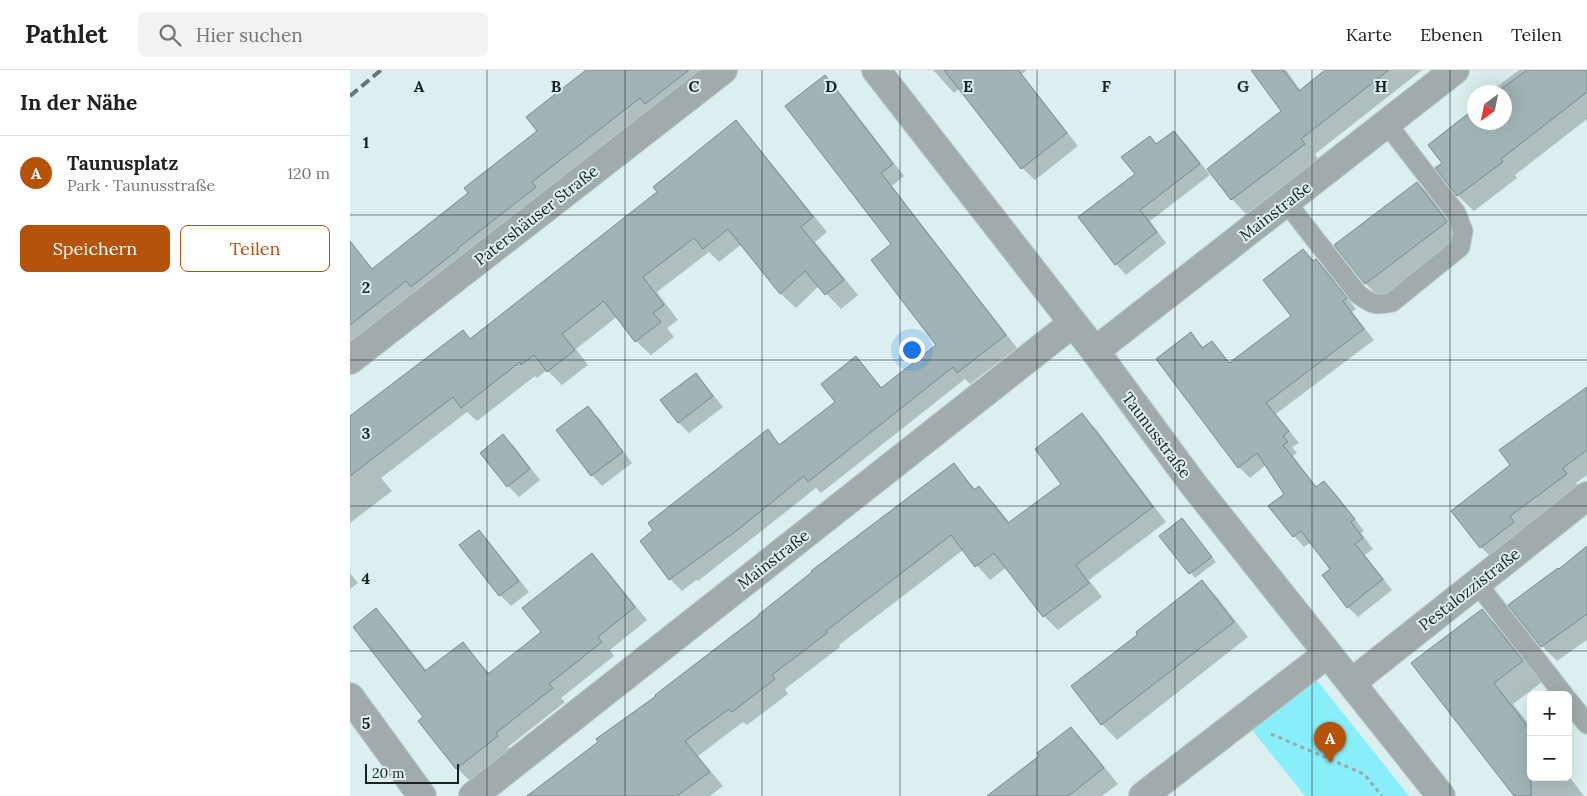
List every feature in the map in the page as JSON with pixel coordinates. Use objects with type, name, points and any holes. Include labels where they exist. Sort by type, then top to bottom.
[{"type":"street","name":"Patershäuser Straße","points":[[350,360],[723,70]]},
{"type":"street","name":"Taunusstraße","points":[[876,70],[1073,323],[1193,484],[1441,796]]},
{"type":"street","name":"Mainstraße","points":[[1095,352],[1455,70]]},
{"type":"street","name":"Mainstraße","points":[[473,796],[1073,323]]},
{"type":"street","name":"Pestalozzistraße","points":[[1351,683],[1476,582],[1587,496]]},
{"type":"street","points":[[1143,796],[1327,654]]},
{"type":"street","points":[[350,697],[422,796]]},
{"type":"lane","points":[[1286,202],[1358,294],[1367,301],[1378,305],[1392,302],[1460,247],[1463,231],[1456,213],[1387,124]]},
{"type":"lane","points":[[1476,582],[1561,691]]},
{"type":"lane","points":[[1572,705],[1587,724]]},
{"type":"path","points":[[1241,721],[1364,774],[1382,796]]},
{"type":"shaded area","points":[[1316,679],[1409,796],[1305,796],[1252,730]]},
{"type":"building","points":[[586,70],[689,70],[645,104],[640,98],[532,182],[536,187],[411,287],[406,281],[350,325],[350,241],[372,269],[468,193],[464,188],[537,131],[526,117]]},
{"type":"building","points":[[944,70],[1018,70],[1067,133],[1021,169]]},
{"type":"building","points":[[1251,70],[1283,70],[1299,91],[1325,70],[1389,70],[1301,139],[1305,144],[1231,200],[1207,169],[1281,111]]},
{"type":"building","points":[[1527,70],[1587,70],[1587,92],[1501,159],[1503,162],[1457,196],[1435,168],[1442,163],[1428,145],[1467,114],[1467,130],[1512,130],[1512,85],[1507,85]]},
{"type":"building","points":[[825,75],[893,164],[881,173],[1006,335],[957,373],[953,367],[808,482],[804,476],[740,528],[669,580],[640,541],[653,530],[648,523],[768,429],[779,445],[835,402],[821,384],[856,356],[881,388],[936,345],[871,260],[891,244],[785,106]]},
{"type":"building","points":[[736,120],[813,217],[801,227],[844,280],[825,295],[805,271],[780,294],[728,229],[703,249],[694,238],[643,277],[664,305],[653,313],[661,322],[635,342],[604,301],[562,334],[575,350],[547,372],[534,355],[521,365],[520,362],[461,408],[453,397],[350,476],[350,416],[463,330],[470,339],[657,192],[653,187]]},
{"type":"building","points":[[1174,131],[1200,164],[1140,210],[1157,232],[1115,265],[1078,217],[1135,174],[1121,157],[1150,136],[1156,144]]},
{"type":"building","points":[[1417,182],[1447,222],[1365,284],[1334,245]]},
{"type":"building","points":[[1303,249],[1313,261],[1316,259],[1347,298],[1343,301],[1364,329],[1266,403],[1289,431],[1283,436],[1288,442],[1283,445],[1316,487],[1324,481],[1355,519],[1351,522],[1363,538],[1355,544],[1383,579],[1347,608],[1322,575],[1330,569],[1301,531],[1293,537],[1268,506],[1284,494],[1257,453],[1238,468],[1156,359],[1191,332],[1202,348],[1212,341],[1229,363],[1291,316],[1263,280]]},
{"type":"building","points":[[696,373],[713,396],[678,423],[660,400]]},
{"type":"building","points":[[1587,387],[1587,450],[1563,468],[1567,474],[1510,516],[1514,522],[1480,548],[1451,511],[1510,465],[1499,450]]},
{"type":"building","points":[[588,406],[623,452],[591,476],[556,430]]},
{"type":"building","points":[[1082,413],[1153,507],[1076,565],[1089,583],[1043,617],[994,553],[975,567],[951,535],[772,675],[775,679],[732,712],[729,709],[685,741],[710,772],[677,796],[527,796],[598,742],[596,739],[656,696],[758,616],[811,571],[954,463],[974,490],[979,486],[1008,523],[1061,484],[1035,449]]},
{"type":"building","points":[[503,434],[530,469],[507,487],[480,453]]},
{"type":"building","points":[[1182,518],[1212,557],[1189,574],[1159,536]]},
{"type":"building","points":[[479,530],[519,581],[499,596],[459,545]]},
{"type":"building","points":[[1587,546],[1587,614],[1541,647],[1508,605],[1559,569]]},
{"type":"building","points":[[592,553],[635,607],[598,637],[602,642],[549,684],[553,688],[496,733],[498,736],[456,769],[418,721],[423,717],[353,627],[376,608],[425,671],[463,642],[488,674],[541,632],[522,608]]},
{"type":"building","points":[[1202,580],[1234,622],[1101,725],[1071,686],[1137,635],[1136,632]]},
{"type":"building","points":[[1482,609],[1523,661],[1494,683],[1527,726],[1527,781],[1531,781],[1531,796],[1514,796],[1411,663]]},
{"type":"building","points":[[1071,727],[1104,768],[1068,796],[987,796],[1039,756],[1037,753]]},
{"type":"railway","points":[[350,96],[381,70]]},
{"type":"place","name":"Taunusplatz","points":[[1330,763]]}]
